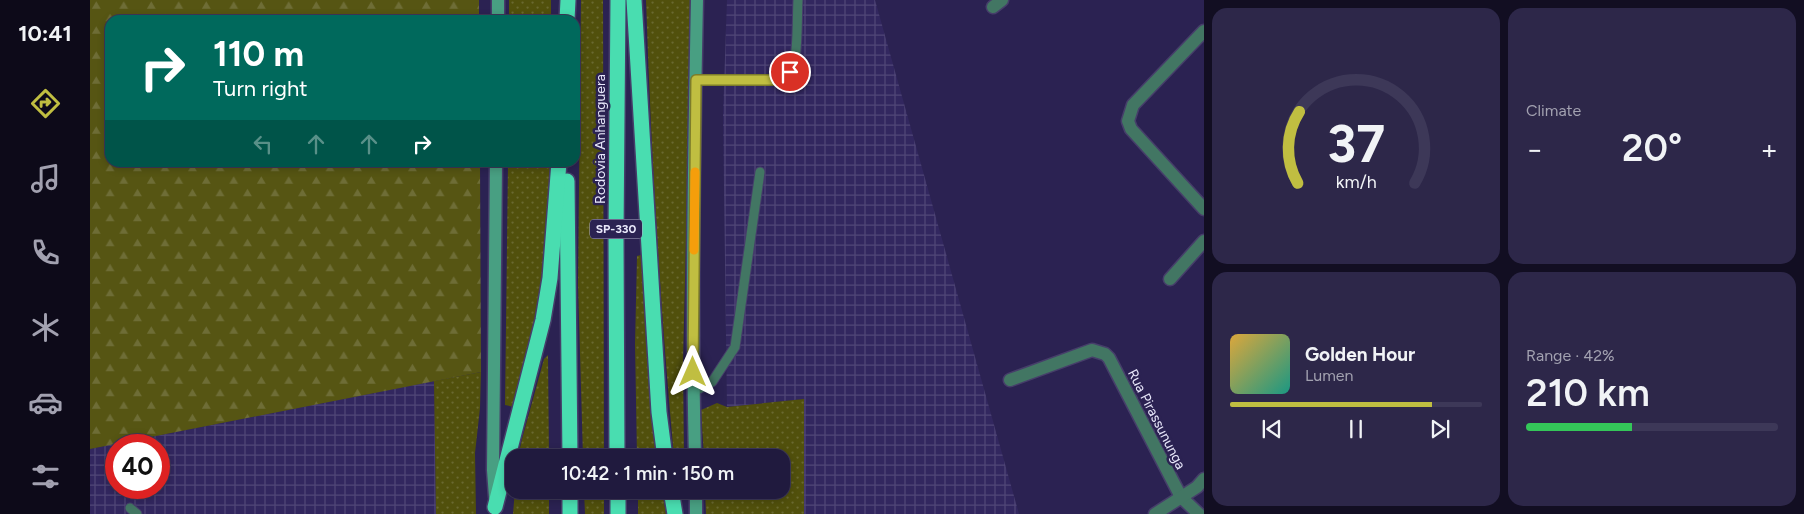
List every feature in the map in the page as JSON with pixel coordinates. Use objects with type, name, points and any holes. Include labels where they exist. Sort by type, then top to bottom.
[{"type":"highway","points":[[567,15],[568,0]]},
{"type":"highway","name":"Rodovia Anhanguera","points":[[617,449],[618,0]]},
{"type":"highway","points":[[634,0],[659,412],[664,449]]},
{"type":"highway","points":[[495,512],[543,320],[550,278],[559,167]]},
{"type":"highway","points":[[567,167],[570,449]]},
{"type":"highway","points":[[570,499],[570,514]]},
{"type":"highway","points":[[618,499],[618,514]]},
{"type":"highway","points":[[672,499],[676,514]]},
{"type":"street","points":[[498,0],[498,15]]},
{"type":"street","points":[[695,449],[693,392],[698,0]]},
{"type":"street","points":[[1204,31],[1133,105],[1128,121],[1131,129],[1204,209]]},
{"type":"street","points":[[495,512],[493,460],[496,167]]},
{"type":"street","points":[[1170,279],[1204,241]]},
{"type":"street","name":"Rua Pirassununga","points":[[1010,380],[1092,350],[1105,354],[1109,358],[1181,497],[1199,514]]},
{"type":"street","points":[[1155,514],[1197,487],[1204,479]]},
{"type":"street","points":[[696,499],[696,514]]},
{"type":"lane","points":[[696,80],[778,80],[784,78],[790,72],[794,62],[798,0]]},
{"type":"lane","points":[[693,392],[712,382],[735,347],[760,172]]},
{"type":"shaded area","points":[[509,0],[551,0],[551,15],[509,15]]},
{"type":"shaded area","points":[[581,0],[603,0],[604,449],[583,449],[578,284]]},
{"type":"shaded area","points":[[646,0],[692,0],[683,362],[684,449],[673,449],[664,343]]},
{"type":"shaded area","points":[[727,0],[875,0],[1019,514],[804,514],[804,399],[727,407],[723,115]]},
{"type":"shaded area","points":[[508,167],[550,167],[549,212],[540,299],[514,407],[505,405]]},
{"type":"shaded area","points":[[641,255],[650,388],[657,449],[637,449],[635,344],[637,256]]},
{"type":"shaded area","points":[[548,355],[549,449],[520,449],[522,439],[544,359]]},
{"type":"shaded area","points":[[481,372],[480,408],[475,453],[476,514],[436,514],[434,381]]},
{"type":"shaded area","points":[[434,381],[436,514],[90,514],[90,449],[105,446],[105,499],[170,499],[170,434],[166,434]]},
{"type":"shaded area","points":[[804,399],[804,514],[706,514],[705,499],[790,499],[790,449],[703,449],[701,410],[717,403],[727,407]]},
{"type":"shaded area","points":[[514,499],[549,499],[549,514],[513,514]]},
{"type":"shaded area","points":[[584,499],[604,499],[604,514],[585,514]]},
{"type":"shaded area","points":[[638,499],[664,499],[666,514],[638,514]]},
{"type":"green space","points":[[90,0],[479,0],[479,15],[105,15],[105,167],[480,167],[481,372],[166,434],[105,434],[105,446],[90,449]]},
{"type":"slow traffic","points":[[694,250],[695,172]]},
{"type":"route","points":[[693,372],[696,80],[778,80],[784,78],[790,72]]}]
